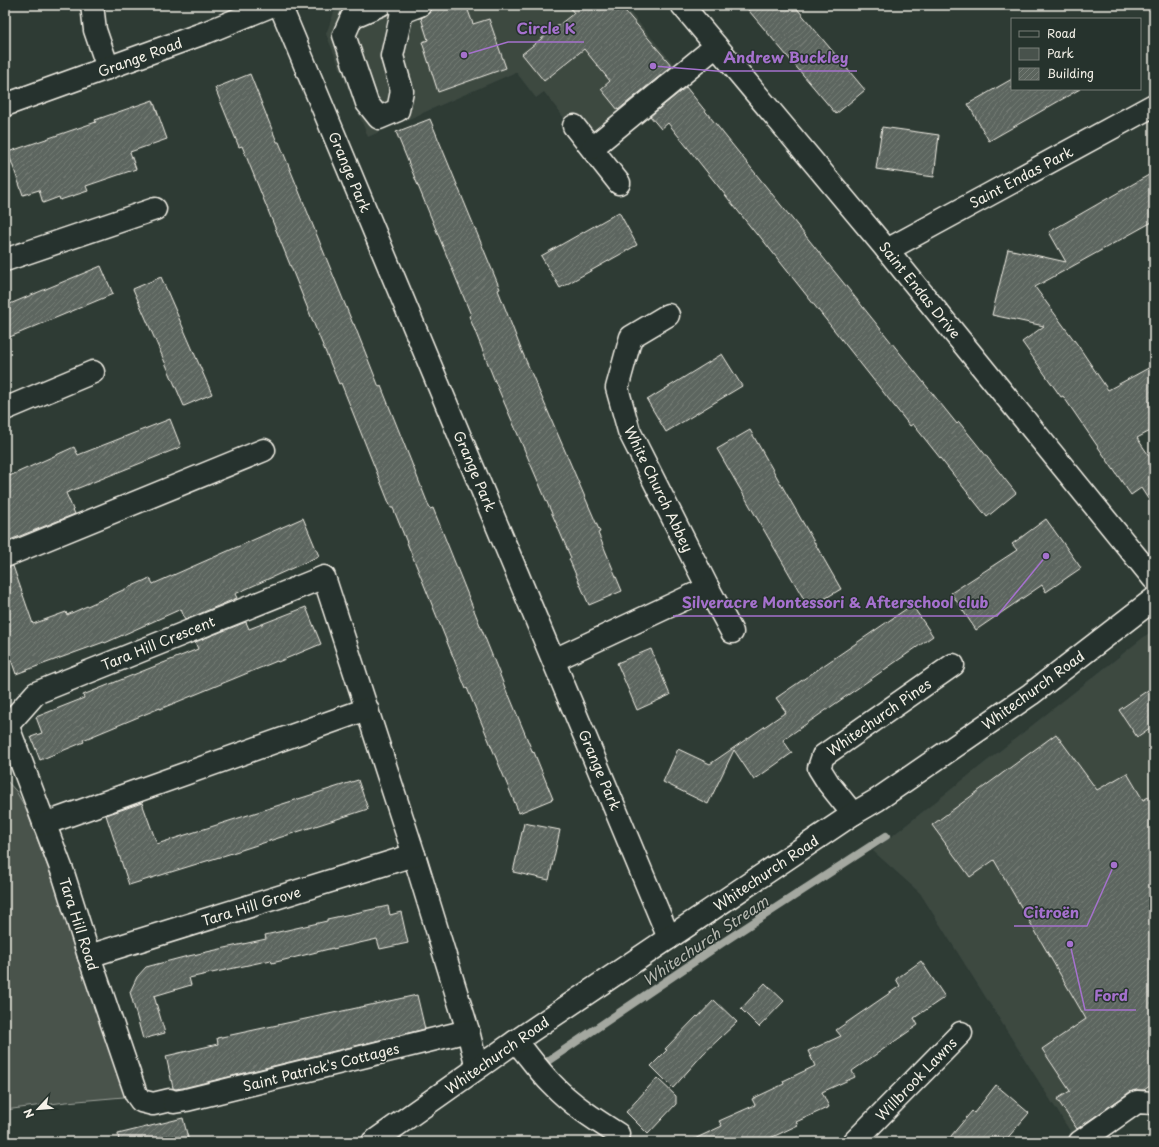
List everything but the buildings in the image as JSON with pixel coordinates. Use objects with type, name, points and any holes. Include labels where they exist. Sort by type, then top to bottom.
[{"type":"street","points":[[92,5],[95,30],[108,68]]},
{"type":"street","name":"Grange Road","points":[[5,105],[206,32],[273,5]]},
{"type":"street","name":"Grange Park","points":[[280,5],[669,938]]},
{"type":"street","points":[[380,5],[352,17],[344,35],[367,103],[379,118],[398,110],[402,91],[392,56],[407,7]]},
{"type":"street","name":"Saint Endas Drive","points":[[682,5],[887,250],[1154,579]]},
{"type":"street","points":[[592,148],[716,46]]},
{"type":"street","name":"Saint Endas Park","points":[[887,250],[1154,105]]},
{"type":"street","points":[[574,126],[619,183]]},
{"type":"street","points":[[5,260],[155,209]]},
{"type":"street","name":"White Church Abbey","points":[[668,315],[631,337],[617,388],[629,431],[708,588],[732,632]]},
{"type":"street","points":[[5,409],[93,372]]},
{"type":"street","points":[[5,556],[264,450]]},
{"type":"street","name":"Tara Hill Crescent","points":[[6,724],[36,692],[324,577],[367,709]]},
{"type":"street","points":[[554,660],[708,588]]},
{"type":"street","name":"Whitechurch Road","points":[[373,1142],[516,1041],[853,814],[877,800],[1030,694],[1154,600]]},
{"type":"street","name":"Whitechurch Pines","points":[[853,814],[829,784],[820,768],[824,756],[953,665]]},
{"type":"street","points":[[44,824],[367,709],[414,855],[468,1032],[477,1068]]},
{"type":"street","name":"Tara Hill Road","points":[[6,724],[63,873],[89,956],[136,1094],[141,1101],[153,1104],[172,1101]]},
{"type":"street","name":"Tara Hill Grove","points":[[89,956],[414,855]]},
{"type":"street","name":"Saint Patrick's Cottages","points":[[172,1101],[186,1100],[468,1032]]},
{"type":"street","name":"Willbrook Lawns","points":[[854,1142],[936,1060],[960,1033]]},
{"type":"street","points":[[516,1041],[552,1085],[585,1113],[618,1134]]},
{"type":"street","points":[[1080,1142],[1137,1102],[1154,1103]]},
{"type":"shaded area","points":[[349,5],[624,5],[677,68],[587,148],[544,92],[536,98],[516,72],[368,137],[326,34],[334,12]]},
{"type":"shaded area","points":[[1154,629],[1154,1086],[1075,1139],[920,893],[873,851]]},
{"type":"green space","points":[[5,779],[16,791],[25,807],[135,1096],[66,1102],[5,1110]]},
{"type":"waterway","name":"Whitechurch Stream","points":[[539,1067],[725,941],[886,836]]},
{"type":"place","name":"Circle K","points":[[464,55]]},
{"type":"place","name":"Andrew Buckley","points":[[653,66]]},
{"type":"place","name":"Silveracre Montessori & Afterschool club","points":[[1046,556]]},
{"type":"place","name":"Citroën","points":[[1114,865]]},
{"type":"place","name":"Ford","points":[[1070,944]]}]
